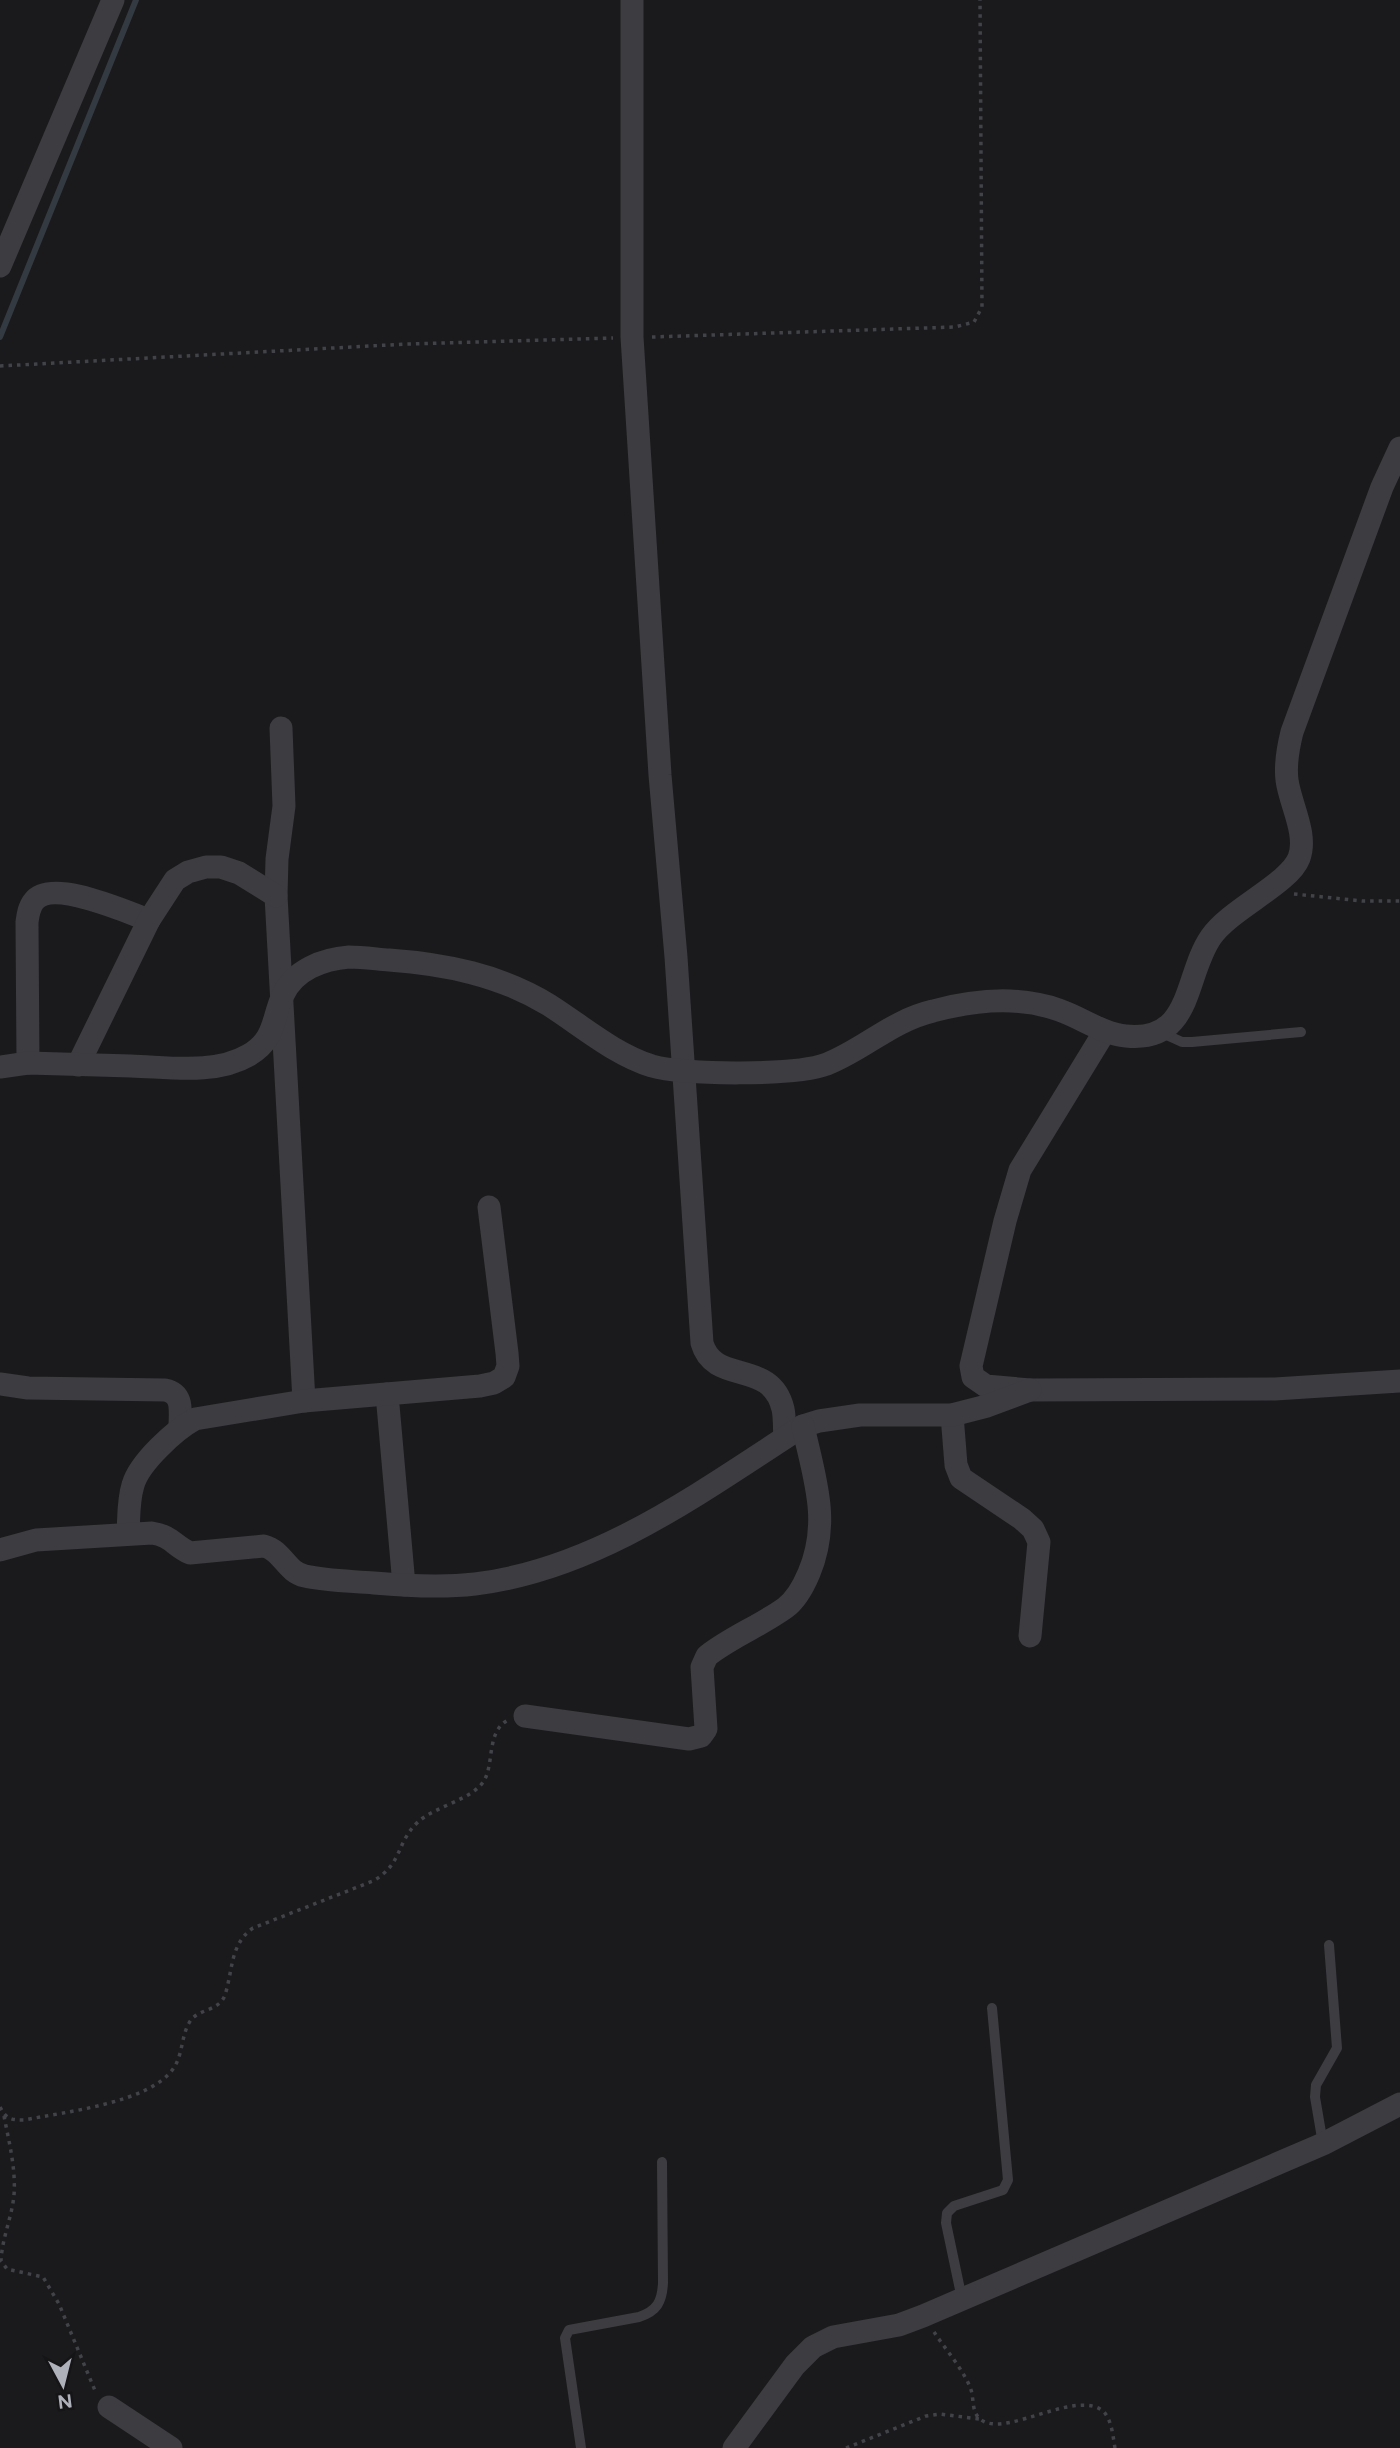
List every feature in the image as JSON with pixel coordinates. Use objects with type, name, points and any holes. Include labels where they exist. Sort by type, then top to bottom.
[{"type":"street","points":[[0,266],[113,0]]},
{"type":"street","points":[[524,1716],[689,1739],[701,1736],[706,1729],[702,1667],[707,1656],[787,1606],[804,1586],[817,1553],[821,1523],[820,1499],[778,1395],[768,1383],[755,1376],[714,1363],[706,1356],[702,1343],[676,957],[660,775],[632,337],[632,0]]},
{"type":"street","points":[[0,1066],[27,1063],[195,1068],[224,1065],[249,1056],[267,1042],[276,1022],[283,994],[296,977],[315,964],[349,957],[439,964],[482,975],[543,1002],[624,1054],[653,1066],[682,1071],[804,1070],[848,1053],[896,1024],[933,1011],[976,1003],[1009,1001],[1037,1004],[1062,1011],[1120,1036],[1137,1037],[1160,1032],[1176,1019],[1210,939],[1226,920],[1285,876],[1298,861],[1302,845],[1287,783],[1286,765],[1292,733],[1394,475],[1400,448]]},
{"type":"street","points":[[281,728],[284,806],[277,859],[276,896],[304,1401]]},
{"type":"street","points":[[78,1065],[149,920],[174,880],[188,872],[206,867],[221,867],[239,873],[276,896]]},
{"type":"street","points":[[27,1063],[27,922],[35,899],[48,893],[80,896],[149,920]]},
{"type":"street","points":[[1105,1031],[1020,1170],[1005,1221],[971,1366],[973,1377],[986,1386],[1030,1390],[1275,1389],[1400,1381]]},
{"type":"street","points":[[128,1534],[130,1497],[139,1471],[180,1427],[195,1419],[304,1401],[480,1386],[494,1384],[504,1377],[508,1366],[507,1353],[489,1207]]},
{"type":"street","points":[[0,1384],[28,1388],[174,1392],[179,1397],[180,1427]]},
{"type":"street","points":[[0,1550],[36,1540],[128,1534],[164,1535],[190,1553],[264,1546],[272,1548],[298,1574],[404,1585],[439,1586],[498,1580],[549,1567],[649,1523],[794,1431],[819,1421],[860,1415],[952,1415],[987,1406],[1030,1390]]},
{"type":"street","points":[[387,1394],[404,1585]]},
{"type":"street","points":[[952,1415],[956,1465],[961,1478],[1022,1519],[1033,1529],[1039,1542],[1030,1636]]},
{"type":"street","points":[[734,2448],[795,2365],[813,2347],[833,2337],[899,2325],[962,2300],[1323,2144],[1400,2104]]},
{"type":"street","points":[[109,2407],[170,2448]]},
{"type":"lane","points":[[1160,1032],[1182,1042],[1301,1032]]},
{"type":"lane","points":[[1323,2144],[1315,2096],[1316,2085],[1336,2048],[1329,1945]]},
{"type":"lane","points":[[962,2300],[948,2234],[947,2213],[954,2206],[1003,2190],[1008,2180],[992,2008]]},
{"type":"lane","points":[[581,2448],[565,2338],[569,2330],[639,2317],[650,2314],[658,2307],[663,2290],[662,2162]]},
{"type":"path","points":[[0,366],[407,344],[955,327],[974,322],[982,307],[980,0]]},
{"type":"path","points":[[1265,891],[1362,901],[1400,901]]},
{"type":"path","points":[[4,2115],[11,2120],[24,2120],[102,2104],[128,2098],[148,2090],[162,2080],[173,2068],[181,2052],[188,2024],[194,2017],[219,2006],[224,1997],[236,1945],[242,1935],[253,1928],[385,1874],[394,1864],[417,1822],[478,1787],[485,1779],[495,1734],[502,1723],[513,1717],[524,1716]]},
{"type":"path","points":[[0,2107],[4,2115],[14,2181],[12,2208],[0,2263],[8,2269],[43,2277],[59,2304],[96,2394],[109,2407]]},
{"type":"path","points":[[923,2316],[971,2387],[974,2411],[979,2419]]},
{"type":"path","points":[[846,2448],[926,2416],[940,2414],[1003,2423],[1069,2407],[1094,2407],[1104,2412],[1110,2423],[1115,2448]]},
{"type":"waterway","points":[[0,337],[136,0]]}]
